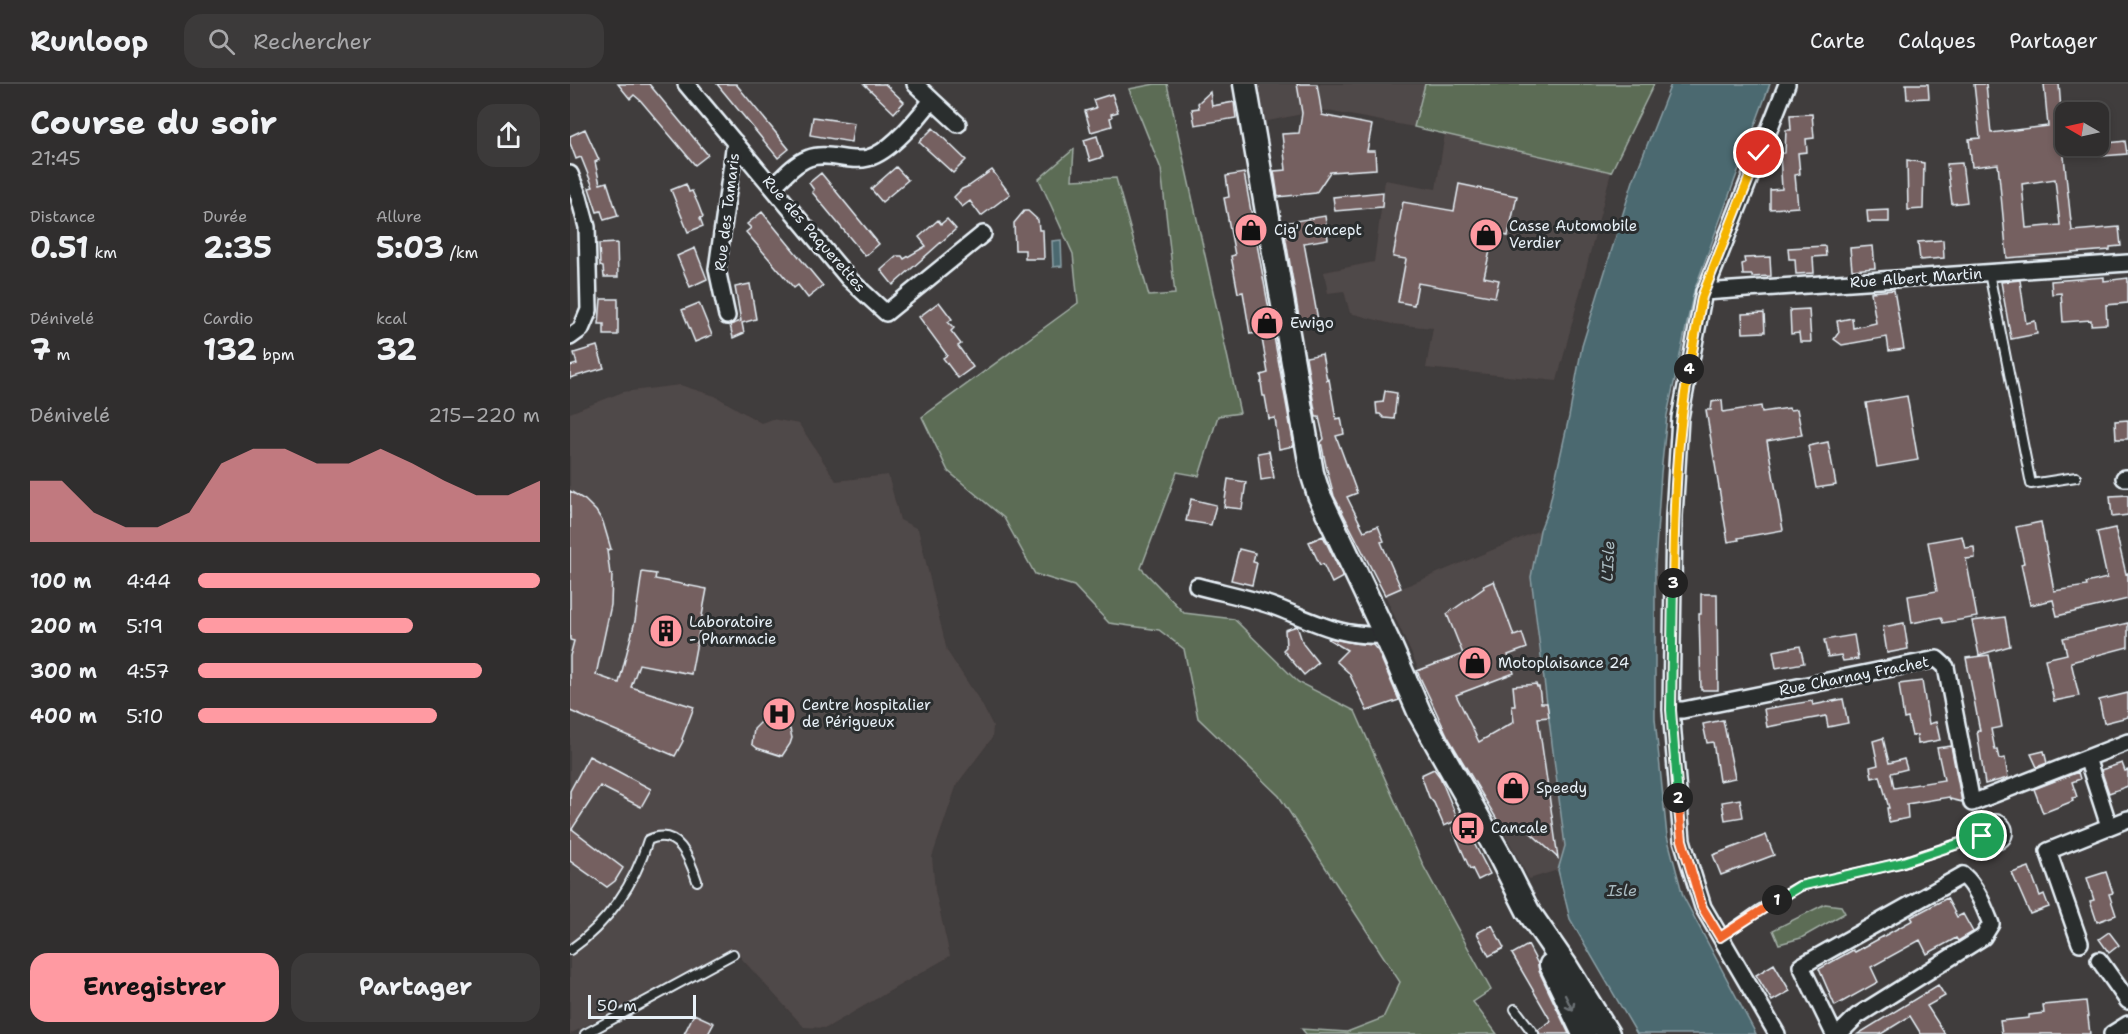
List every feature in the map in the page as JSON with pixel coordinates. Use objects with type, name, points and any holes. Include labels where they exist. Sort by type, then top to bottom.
[{"type":"main road","points":[[1245,84],[1312,473],[1327,515],[1420,714],[1501,858],[1528,911],[1544,951],[1584,1034]]},
{"type":"main road","points":[[1528,911],[1566,966],[1608,1034]]},
{"type":"street","name":"Rue des Paquerettes","points":[[686,84],[849,279],[886,314],[983,234]]},
{"type":"street","points":[[915,84],[958,124]]},
{"type":"street","points":[[1777,1034],[1702,907],[1682,840],[1671,710],[1674,516],[1680,418],[1704,292],[1787,84]]},
{"type":"street","points":[[773,187],[809,157],[822,156],[855,160],[870,158],[885,150],[932,100]]},
{"type":"street","name":"Rue des Tamaris","points":[[728,316],[717,269],[735,142]]},
{"type":"street","points":[[570,174],[587,227],[589,310],[580,329],[570,337]]},
{"type":"street","name":"Rue Albert Martin","points":[[1704,292],[2128,263]]},
{"type":"street","points":[[1197,586],[1276,608],[1315,625],[1346,634],[1384,635]]},
{"type":"street","name":"Rue Charnay Frachet","points":[[1671,710],[1683,710],[1937,659],[1946,667],[1972,803],[2128,742]]},
{"type":"street","points":[[2087,758],[2109,826]]},
{"type":"street","points":[[2080,943],[2048,851],[2128,819]]},
{"type":"street","points":[[1834,1034],[1801,966],[1963,875],[1970,881],[1983,903],[1991,924],[1983,937],[1857,1016],[1839,1034]]},
{"type":"street","points":[[2099,960],[2128,1000]]},
{"type":"street","points":[[2112,1034],[2128,1024]]},
{"type":"lane","points":[[1989,273],[2031,484],[2076,477]]},
{"type":"lane","points":[[1720,937],[1759,910],[1800,886],[1900,863],[1982,836]]},
{"type":"lane","points":[[570,950],[599,924],[622,896],[635,874],[648,840],[661,837],[679,844],[686,852],[697,881]]},
{"type":"lane","points":[[585,1034],[734,954]]},
{"type":"lane","points":[[1515,1009],[1534,1034]]},
{"type":"shaded area","points":[[1257,84],[1425,84],[1414,127],[1322,110],[1263,122]]},
{"type":"shaded area","name":"Casse Automobile Verdier","points":[[1445,133],[1611,172],[1557,381],[1426,368],[1433,328],[1392,324],[1350,313],[1344,291],[1328,293],[1324,272],[1374,262],[1385,180],[1436,189]]},
{"type":"shaded area","name":"Centre hospitalier de Périgueux","points":[[680,385],[715,396],[761,423],[772,419],[799,424],[836,481],[888,475],[900,520],[918,529],[947,651],[993,726],[992,738],[957,784],[932,857],[935,891],[950,956],[826,1028],[804,1027],[742,959],[734,947],[570,1034],[570,413],[623,392]]},
{"type":"shaded area","points":[[1540,530],[1531,577],[1566,846],[1558,870],[1529,879],[1450,739],[1385,595]]},
{"type":"green space","points":[[1167,84],[1240,413],[1218,416],[1199,476],[1177,472],[1141,568],[1184,613],[1234,619],[1298,682],[1355,711],[1424,867],[1491,990],[1473,1002],[1497,1034],[1306,1034],[1302,1029],[1347,1032],[1383,1018],[1400,982],[1279,796],[1198,718],[1184,649],[1159,630],[1109,623],[1074,586],[1035,574],[1004,518],[948,471],[922,417],[1078,303],[1073,254],[1039,179],[1074,149],[1072,180],[1116,178],[1149,296],[1175,294],[1161,169],[1129,89]]},
{"type":"green space","points":[[1425,84],[1654,84],[1611,172],[1414,127]]},
{"type":"green space","points":[[1825,904],[1841,906],[1845,913],[1801,938],[1779,944],[1773,930]]},
{"type":"water","points":[[1671,84],[1770,84],[1694,291],[1667,415],[1655,565],[1655,719],[1667,836],[1683,896],[1756,1034],[1637,1034],[1570,919],[1558,870],[1565,846],[1531,577],[1540,530],[1549,507],[1569,417],[1582,346],[1633,181]]},
{"type":"water","points":[[1061,240],[1062,266],[1053,267],[1052,241]]},
{"type":"building","points":[[618,84],[649,84],[708,155],[695,165],[641,101],[634,95],[630,99]]},
{"type":"building","points":[[717,84],[736,84],[789,149],[778,158]]},
{"type":"building","points":[[864,84],[885,84],[904,102],[894,113]]},
{"type":"building","points":[[1297,84],[1317,84],[1322,115],[1372,125],[1367,151],[1375,151],[1376,169],[1330,172],[1316,193],[1278,197],[1274,171],[1286,170],[1282,134],[1299,133],[1302,113]]},
{"type":"building","points":[[1906,84],[1928,84],[1929,98],[1907,99]]},
{"type":"building","points":[[1974,84],[1986,84],[1991,133],[2048,126],[2044,84],[2059,84],[2060,102],[2055,102],[2055,156],[2064,156],[2072,231],[2119,227],[2121,246],[2110,247],[2110,250],[2007,258],[1998,164],[1972,167],[1969,139],[1980,138]],"holes":[[[2055,179],[2060,225],[2026,228],[2022,184]]]},
{"type":"building","points":[[1210,92],[1212,106],[1234,102],[1236,118],[1195,125],[1192,109],[1199,108],[1198,103]]},
{"type":"building","points":[[1112,94],[1118,112],[1111,114],[1112,126],[1091,132],[1085,111],[1096,108],[1093,100]]},
{"type":"building","points":[[1812,114],[1814,138],[1806,139],[1807,152],[1798,153],[1800,174],[1795,175],[1798,207],[1770,209],[1770,190],[1782,189],[1780,154],[1785,153],[1786,130],[1791,130],[1790,115]]},
{"type":"building","points":[[813,117],[854,123],[851,142],[810,135]]},
{"type":"building","points":[[933,128],[966,160],[953,173],[919,142]]},
{"type":"building","points":[[585,129],[599,160],[595,162],[600,184],[607,182],[618,216],[604,220],[601,211],[597,212],[589,188],[593,187],[581,157],[576,159],[570,136]]},
{"type":"building","points":[[1097,136],[1103,157],[1090,161],[1084,140]]},
{"type":"building","points":[[2125,141],[2127,154],[2109,155],[2109,143]]},
{"type":"building","points":[[1907,160],[1924,163],[1923,209],[1908,210]]},
{"type":"building","points":[[1962,163],[1967,202],[1952,204],[1947,164]]},
{"type":"building","points":[[896,167],[908,180],[882,202],[871,189]]},
{"type":"building","points":[[992,170],[1010,194],[981,216],[970,201],[962,207],[954,197],[962,189]]},
{"type":"building","points":[[821,173],[879,244],[865,256],[812,192],[814,190],[809,183]]},
{"type":"building","points":[[1244,173],[1294,446],[1279,449],[1275,418],[1269,419],[1265,396],[1263,396],[1261,375],[1268,373],[1261,333],[1250,334],[1243,292],[1238,293],[1231,256],[1235,255],[1224,198],[1229,197],[1226,176]]},
{"type":"building","points":[[686,184],[689,192],[692,191],[703,217],[700,218],[703,226],[688,232],[671,190]]},
{"type":"building","points":[[1459,184],[1517,196],[1508,236],[1494,233],[1484,277],[1499,280],[1495,297],[1418,283],[1414,305],[1398,302],[1406,259],[1393,257],[1403,202],[1454,211]]},
{"type":"building","points":[[1383,192],[1382,207],[1335,211],[1333,197]]},
{"type":"building","points":[[1889,210],[1889,222],[1868,222],[1867,211]]},
{"type":"building","points":[[1024,211],[1028,211],[1038,220],[1039,230],[1043,230],[1044,259],[1025,259],[1025,250],[1015,250],[1014,223]]},
{"type":"building","points":[[762,212],[823,286],[808,298],[798,285],[794,288],[746,232],[751,228],[747,224]]},
{"type":"building","points":[[1325,216],[1328,239],[1304,243],[1318,320],[1300,323],[1283,223]]},
{"type":"building","points":[[947,219],[956,229],[893,285],[881,270],[897,256],[902,256],[904,259],[926,246],[919,237],[938,220],[941,224]]},
{"type":"building","points":[[1943,240],[1944,258],[1920,260],[1918,242]]},
{"type":"building","points":[[617,243],[618,277],[604,277],[603,267],[600,266],[599,244]]},
{"type":"building","points":[[1825,246],[1826,256],[1813,257],[1814,273],[1796,274],[1795,259],[1789,259],[1788,248]]},
{"type":"building","points":[[1873,246],[1875,268],[1852,270],[1850,248]]},
{"type":"building","points":[[695,248],[707,279],[690,287],[677,256]]},
{"type":"building","points":[[1770,257],[1771,276],[1743,275],[1744,258]]},
{"type":"building","points":[[2104,277],[2104,281],[2128,278],[2128,303],[2106,305],[2107,324],[2091,325],[2091,320],[2063,322],[2061,293],[2052,294],[2051,281]]},
{"type":"building","points":[[2020,280],[2026,323],[2035,321],[2037,334],[2011,339],[2001,282]]},
{"type":"building","points":[[750,284],[756,319],[742,323],[744,333],[733,338],[730,325],[741,321],[735,287]]},
{"type":"building","points":[[1894,290],[1904,349],[1889,351],[1887,337],[1842,345],[1834,339],[1839,332],[1837,321],[1852,318],[1853,328],[1876,323],[1871,292]]},
{"type":"building","points":[[601,299],[618,299],[618,335],[604,335],[604,324],[599,324]]},
{"type":"building","points":[[939,302],[952,319],[948,322],[954,328],[951,331],[961,344],[958,346],[973,367],[958,378],[943,358],[947,355],[919,317]]},
{"type":"building","points":[[699,303],[712,335],[695,342],[682,310]]},
{"type":"building","points":[[1809,309],[1811,342],[1800,342],[1799,333],[1791,334],[1790,310]]},
{"type":"building","points":[[1764,313],[1765,332],[1743,333],[1742,314]]},
{"type":"building","points":[[597,346],[604,368],[570,378],[570,366],[577,364],[574,353]]},
{"type":"building","points":[[1322,354],[1336,419],[1341,418],[1344,434],[1336,436],[1357,493],[1347,497],[1364,531],[1378,526],[1384,541],[1381,542],[1401,588],[1385,595],[1334,496],[1326,466],[1321,442],[1324,439],[1319,417],[1316,417],[1306,357]]},
{"type":"building","points":[[1385,391],[1397,393],[1394,419],[1384,418],[1377,414],[1376,403],[1383,402]]},
{"type":"building","points":[[1907,396],[1918,460],[1877,467],[1866,403]]},
{"type":"building","points":[[1722,400],[1723,412],[1761,406],[1762,412],[1797,409],[1802,435],[1767,441],[1783,530],[1728,542],[1706,410],[1711,410],[1712,402]]},
{"type":"building","points":[[2128,420],[2128,439],[2116,439],[2115,421]]},
{"type":"building","points":[[1828,442],[1836,485],[1816,488],[1808,446]]},
{"type":"building","points":[[1269,451],[1274,478],[1261,480],[1258,453]]},
{"type":"building","points":[[1228,479],[1246,482],[1242,509],[1224,507]]},
{"type":"building","points":[[570,491],[585,500],[596,511],[603,522],[611,549],[607,550],[610,574],[612,574],[611,605],[596,675],[619,683],[635,621],[642,572],[656,574],[655,579],[707,589],[691,674],[639,664],[631,687],[694,707],[683,741],[675,756],[570,711],[570,656],[574,641],[570,640]]},
{"type":"building","points":[[2128,495],[2128,515],[2112,517],[2110,496]]},
{"type":"building","points":[[1191,499],[1216,505],[1211,525],[1186,521]]},
{"type":"building","points":[[2041,522],[2054,591],[2087,586],[2086,583],[2107,578],[2097,532],[2115,528],[2126,574],[2128,573],[2128,599],[2057,616],[2053,600],[2030,605],[2016,527]]},
{"type":"building","points":[[1323,536],[1343,577],[1332,583],[1309,542]]},
{"type":"building","points":[[1962,536],[1965,548],[1974,547],[1975,558],[1966,559],[1977,617],[1943,623],[1941,617],[1912,623],[1908,596],[1937,591],[1928,542]]},
{"type":"building","points":[[1239,549],[1255,553],[1253,562],[1257,563],[1252,585],[1231,580]]},
{"type":"building","points":[[1494,581],[1514,636],[1522,633],[1527,648],[1508,655],[1514,673],[1456,695],[1479,742],[1514,722],[1513,686],[1536,684],[1539,687],[1541,703],[1547,703],[1549,717],[1538,718],[1558,858],[1522,825],[1499,823],[1448,737],[1417,671],[1463,654],[1447,614],[1484,588],[1483,586]]},
{"type":"building","points":[[1701,594],[1717,594],[1718,690],[1701,690],[1699,614],[1701,614]]},
{"type":"building","points":[[2005,617],[2010,646],[1979,655],[1972,621]]},
{"type":"building","points":[[1904,623],[1908,649],[1887,653],[1883,627]]},
{"type":"building","points":[[2128,623],[2128,647],[2071,662],[2079,696],[2054,701],[2045,659],[2067,654],[2063,638]]},
{"type":"building","points":[[1297,626],[1303,644],[1318,663],[1304,675],[1283,650],[1286,647],[1285,630]]},
{"type":"building","points":[[1854,635],[1858,659],[1843,661],[1841,655],[1828,657],[1824,640]]},
{"type":"building","points":[[1328,639],[1373,645],[1378,651],[1399,700],[1367,711],[1349,673],[1336,661],[1347,650]]},
{"type":"building","points":[[1800,646],[1804,663],[1776,668],[1773,651]]},
{"type":"building","points":[[1989,655],[2002,727],[1991,729],[1999,759],[2005,758],[2008,778],[1985,784],[1977,731],[1980,731],[1966,658]]},
{"type":"building","points":[[1922,681],[1929,724],[1936,722],[1940,740],[1918,744],[1917,735],[1912,736],[1908,718],[1904,719],[1899,684]]},
{"type":"building","points":[[2128,693],[2128,717],[2104,723],[2099,700]]},
{"type":"building","points":[[1843,699],[1848,723],[1828,727],[1826,716],[1767,727],[1764,709],[1812,701],[1813,705]]},
{"type":"building","points":[[764,719],[790,729],[792,738],[782,756],[757,748],[752,744],[754,729]]},
{"type":"building","points":[[1723,720],[1735,778],[1719,781],[1713,742],[1707,743],[1703,724]]},
{"type":"building","points":[[1883,738],[1889,763],[1904,759],[1907,769],[1891,773],[1894,788],[1944,780],[1937,748],[1951,746],[1962,802],[1949,797],[1907,804],[1908,818],[1889,822],[1887,808],[1889,808],[1880,776],[1872,778],[1870,767],[1878,765],[1873,741]]},
{"type":"building","points":[[2044,751],[2047,763],[2037,767],[2031,754]]},
{"type":"building","points":[[589,756],[651,789],[641,807],[600,786],[572,829],[623,868],[615,881],[607,887],[570,861],[570,791]]},
{"type":"building","points":[[2122,763],[2125,771],[2128,770],[2128,786],[2109,793],[2101,770]]},
{"type":"building","points":[[1434,769],[1440,777],[1458,820],[1444,826],[1421,775]]},
{"type":"building","points":[[2078,772],[2080,779],[2072,782],[2077,797],[2072,798],[2073,801],[2043,813],[2034,789]]},
{"type":"building","points":[[1740,799],[1743,817],[1725,820],[1722,802]]},
{"type":"building","points":[[1463,822],[1490,874],[1478,880],[1472,868],[1470,869],[1452,828]]},
{"type":"building","points":[[1766,835],[1774,855],[1721,875],[1713,855]]},
{"type":"building","points":[[2029,867],[2040,896],[2044,894],[2049,907],[2030,914],[2012,873]]},
{"type":"building","points":[[2106,872],[2113,893],[2109,894],[2116,915],[2097,922],[2090,901],[2094,900],[2087,878]]},
{"type":"building","points":[[1947,898],[1957,917],[1963,914],[1973,932],[1958,941],[1956,938],[1927,954],[1920,940],[1871,967],[1878,982],[1835,1006],[1819,969],[1913,920],[1911,917]]},
{"type":"building","points":[[1492,925],[1504,948],[1489,956],[1477,933]]},
{"type":"building","points":[[2109,932],[2119,945],[2109,953],[2099,939]]},
{"type":"building","points":[[1528,945],[1569,1034],[1540,1034],[1538,1030],[1551,1021],[1512,954]]},
{"type":"building","points":[[1774,964],[1790,991],[1772,1001],[1756,975]]},
{"type":"building","points":[[1938,985],[1945,996],[1927,1006],[1945,1034],[1921,1034],[1910,1016],[1881,1034],[1858,1034]]},
{"type":"building","points":[[2086,1001],[2090,1034],[2002,1034],[2000,1021],[2029,1018],[2029,1015],[2044,1013],[2043,1005]]},
{"type":"building","points":[[694,1014],[714,1023],[708,1034],[684,1034]]},
{"type":"place","name":"Cig' Concept","points":[[1251,230]]},
{"type":"place","name":"Casse Automobile Verdier","points":[[1486,235]]},
{"type":"place","name":"Ewigo","points":[[1267,323]]},
{"type":"place","name":"Laboratoire - Pharmacie","points":[[666,631]]},
{"type":"place","name":"Motoplaisance 24","points":[[1475,663]]},
{"type":"place","name":"Centre hospitalier de Périgueux","points":[[779,714]]},
{"type":"place","name":"Speedy","points":[[1513,788]]},
{"type":"place","name":"Cancale","points":[[1468,828]]},
{"type":"route","points":[[1759,153],[1702,297],[1680,418],[1674,516],[1671,710],[1682,840],[1702,907],[1720,937],[1759,910],[1800,886],[1900,863],[1982,836]]},
{"type":"water label","name":"L'Isle","points":[[1608,561]]},
{"type":"water label","name":"Isle","points":[[1622,890]]}]
